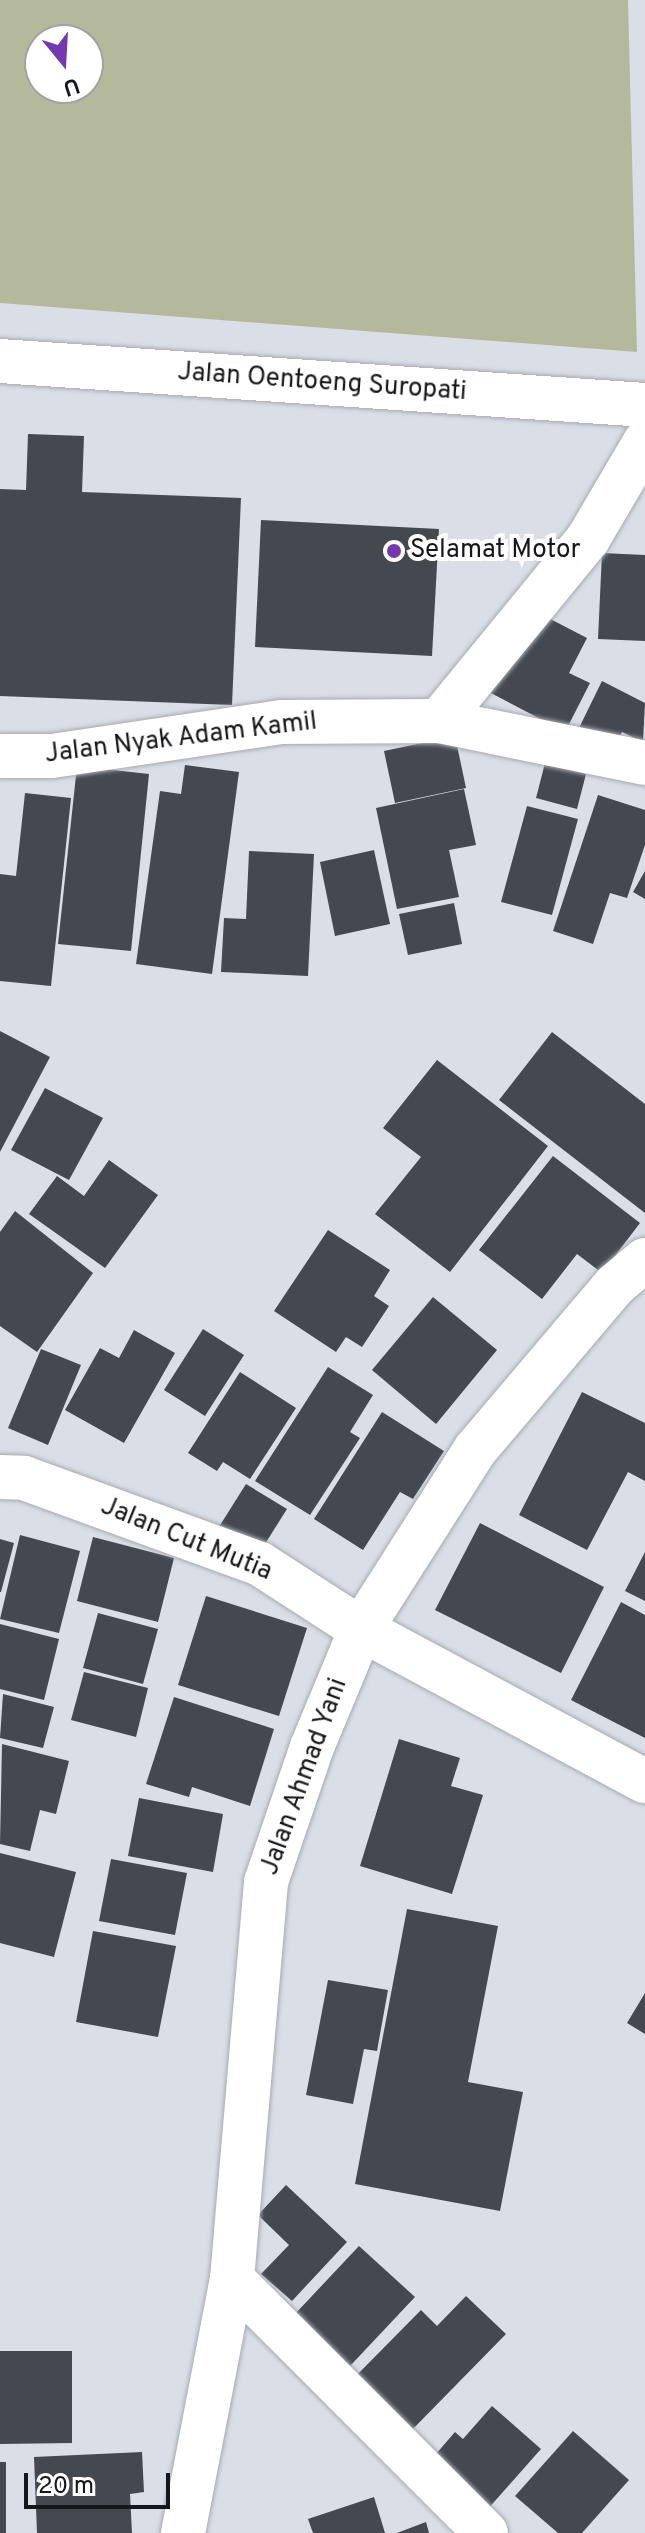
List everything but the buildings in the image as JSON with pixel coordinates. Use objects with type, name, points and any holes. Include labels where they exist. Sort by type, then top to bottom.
[{"type":"street","name":"Jalan Oentoeng Suropati","points":[[0,361],[645,405]]},
{"type":"street","points":[[439,721],[588,539],[645,442]]},
{"type":"street","name":"Jalan Nyak Adam Kamil","points":[[0,756],[52,756],[281,722],[439,721],[645,763]]},
{"type":"street","name":"Jalan Ahmad Yani","points":[[183,2533],[232,2279],[266,1882],[312,1747],[361,1629],[475,1450],[615,1285],[645,1260]]},
{"type":"street","name":"Jalan Cut Mutia","points":[[0,1477],[24,1478],[260,1564],[361,1629],[645,1781]]},
{"type":"street","points":[[232,2279],[486,2533]]},
{"type":"green space","points":[[0,0],[628,0],[637,352],[0,303]]},
{"type":"place","name":"Selamat Motor","points":[[394,551]]}]
